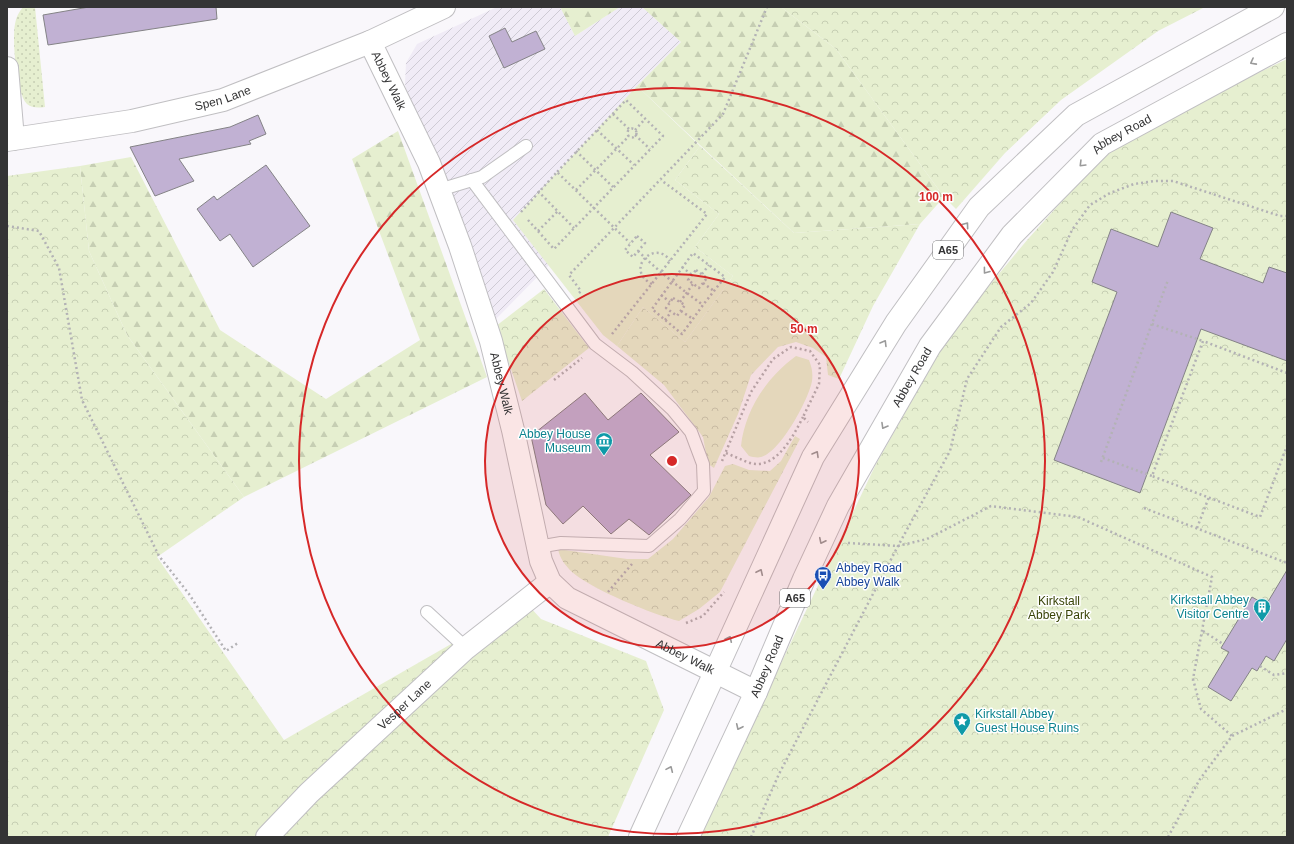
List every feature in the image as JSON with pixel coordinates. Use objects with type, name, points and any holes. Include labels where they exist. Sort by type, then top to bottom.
[{"type":"main road","name":"A65","points":[[640,837],[813,457],[896,323],[979,208],[1076,116],[1273,7]]},
{"type":"main road","name":"Spen Lane","points":[[10,139],[132,121],[223,100],[370,42],[435,11]]},
{"type":"main road","name":"Abbey Walk","points":[[370,42],[429,163],[460,246],[491,341],[513,430],[541,560],[550,582],[567,598],[756,692]]},
{"type":"main road","name":"Abbey Road","points":[[688,837],[756,692],[804,579],[838,506],[930,346],[1012,235],[1102,144],[1287,44]]},
{"type":"main road","points":[[7,68],[10,139]]},
{"type":"main road","name":"Vesper Lane","points":[[267,837],[309,793],[466,648],[550,582]]},
{"type":"lane","points":[[439,190],[482,177],[526,146]]},
{"type":"lane","points":[[472,180],[599,347],[632,372],[672,409],[691,432],[703,464],[704,491],[680,519],[649,546],[561,543],[538,547]]},
{"type":"lane","points":[[427,612],[466,648]]},
{"type":"path","points":[[581,291],[569,275],[723,114],[767,7]]},
{"type":"path","points":[[626,100],[645,119],[662,136],[554,249],[520,211],[626,100]]},
{"type":"path","points":[[613,114],[629,130],[635,130]]},
{"type":"path","points":[[645,119],[635,130],[635,135],[650,149]]},
{"type":"path","points":[[597,130],[634,165]]},
{"type":"path","points":[[629,130],[629,136]]},
{"type":"path","points":[[576,190],[629,136],[635,135]]},
{"type":"path","points":[[576,151],[613,187]]},
{"type":"path","points":[[557,172],[630,243]]},
{"type":"path","points":[[554,380],[599,347],[652,284],[707,214],[661,180]]},
{"type":"path","points":[[751,837],[780,774],[898,546],[950,451],[967,379],[1001,327],[1031,303],[1053,272],[1072,230],[1090,205],[1110,192],[1134,184],[1154,181],[1174,181],[1280,216],[1287,216]]},
{"type":"path","points":[[538,191],[574,228]]},
{"type":"path","points":[[538,231],[558,211]]},
{"type":"path","points":[[7,226],[39,231],[59,268],[82,400],[159,556],[189,594],[226,651],[238,643]]},
{"type":"path","points":[[637,236],[645,244],[638,251],[633,257],[625,250],[637,236]]},
{"type":"path","points":[[638,251],[660,274],[703,305]]},
{"type":"path","points":[[652,284],[646,281],[641,272],[644,258],[653,253],[659,253],[668,258],[670,261]]},
{"type":"path","points":[[693,253],[725,277],[682,334],[652,309],[682,267],[693,253]]},
{"type":"path","points":[[702,274],[709,265]]},
{"type":"path","points":[[682,267],[692,274]]},
{"type":"path","points":[[696,270],[707,278],[699,288],[688,280],[692,274],[696,270]]},
{"type":"path","points":[[1101,462],[1168,280]]},
{"type":"path","points":[[703,283],[714,291]]},
{"type":"path","points":[[680,302],[693,284]]},
{"type":"path","points":[[661,295],[670,302]]},
{"type":"path","points":[[673,298],[685,306],[677,316],[666,308],[670,302],[673,298]]},
{"type":"path","points":[[681,311],[693,320]]},
{"type":"path","points":[[665,320],[671,312]]},
{"type":"path","points":[[1152,324],[1203,341],[1287,373]]},
{"type":"path","points":[[1152,476],[1203,341]]},
{"type":"path","points":[[704,491],[726,453],[751,392],[773,359],[791,347],[810,351],[820,365],[819,384],[784,451],[765,463],[747,462],[726,453]]},
{"type":"path","points":[[803,417],[813,427]]},
{"type":"path","points":[[1102,458],[1260,517],[1287,446]]},
{"type":"path","points":[[1196,528],[1209,497]]},
{"type":"path","points":[[843,543],[898,546],[927,540],[991,506],[1078,517],[1212,577],[1193,679],[1201,709],[1232,736]]},
{"type":"path","points":[[1144,508],[1287,563]]},
{"type":"path","points":[[592,611],[649,546]]},
{"type":"path","points":[[1203,631],[1223,644]]},
{"type":"path","points":[[1260,666],[1274,674],[1287,673]]},
{"type":"path","points":[[1168,837],[1200,779],[1232,736],[1287,709]]},
{"type":"shaded area","points":[[497,7],[560,7],[575,36],[620,7],[642,7],[681,42],[637,86],[513,220],[549,265],[494,321],[410,105],[405,84],[406,63],[417,44]]},
{"type":"green space","points":[[23,7],[35,7],[45,107],[40,108],[27,104],[23,98],[18,78],[14,31],[15,21]]},
{"type":"green space","points":[[560,7],[620,7],[575,36]]},
{"type":"green space","points":[[642,7],[781,7],[836,49],[944,197],[920,224],[794,233],[637,86],[681,42]]},
{"type":"green space","points":[[781,7],[1205,7],[1158,31],[1061,100],[1005,153],[956,209],[944,197],[836,49]]},
{"type":"green space","name":"Kirkstall Abbey Park","points":[[1287,59],[1287,837],[696,837],[719,793],[876,464],[952,330],[1028,239],[1108,150],[1183,109]]},
{"type":"green space","points":[[637,86],[700,146],[675,180],[719,214],[695,247],[733,276],[685,342],[643,307],[617,346],[603,335],[513,220]]},
{"type":"green space","points":[[398,131],[487,377],[244,497],[127,335],[89,251],[80,166],[131,157],[220,330],[326,399],[420,340],[352,159]]},
{"type":"green space","points":[[700,146],[794,233],[920,224],[873,306],[839,379],[828,375],[826,357],[813,348],[796,342],[778,347],[751,375],[738,414],[714,468],[708,464],[703,437],[664,385],[617,346],[643,307],[685,342],[733,276],[695,247],[719,214],[675,180]]},
{"type":"green space","points":[[80,166],[89,251],[127,335],[244,497],[157,557],[284,740],[465,636],[517,593],[541,619],[646,661],[664,710],[608,837],[7,837],[7,176]]},
{"type":"green space","points":[[544,289],[589,348],[522,401],[496,326]]},
{"type":"green space","points":[[796,356],[809,360],[812,368],[812,381],[810,389],[800,412],[785,436],[769,453],[761,457],[749,456],[741,446],[747,420],[753,407],[767,384],[785,364]]},
{"type":"green space","points":[[795,436],[800,439],[720,592],[699,609],[679,621],[639,607],[593,586],[572,572],[561,559],[558,549],[627,559],[648,559],[673,539],[709,497],[725,466],[733,464],[749,470],[770,471],[781,461]]},
{"type":"building","points":[[89,7],[216,7],[217,19],[48,45],[43,15]]},
{"type":"building","points":[[505,28],[512,42],[536,31],[545,49],[504,68],[489,36]]},
{"type":"building","points":[[258,115],[266,134],[249,141],[251,144],[179,159],[194,181],[155,196],[130,147],[230,127]]},
{"type":"building","points":[[266,165],[310,226],[253,267],[230,234],[220,241],[197,209],[214,196],[217,200]]},
{"type":"building","points":[[1171,212],[1213,228],[1200,259],[1263,283],[1269,267],[1287,273],[1287,361],[1201,329],[1140,493],[1054,460],[1117,292],[1092,282],[1111,229],[1158,247]]},
{"type":"building","points":[[585,393],[608,420],[641,393],[679,432],[650,455],[691,495],[649,535],[629,519],[611,534],[583,506],[563,524],[546,505],[531,436]]},
{"type":"building","name":"Kirkstall Abbey Visitor Centre","points":[[1287,570],[1287,639],[1274,661],[1266,656],[1257,671],[1252,668],[1231,701],[1208,687],[1229,652],[1221,648],[1252,597],[1266,605]]},
{"type":"place","name":"Abbey House Museum","points":[[604,456]]},
{"type":"place","name":"Abbey Road Abbey Walk","points":[[823,590]]},
{"type":"place","name":"Kirkstall Abbey Visitor Centre","points":[[1262,622]]},
{"type":"place","name":"Kirkstall Abbey Guest House Ruins","points":[[962,736]]}]
